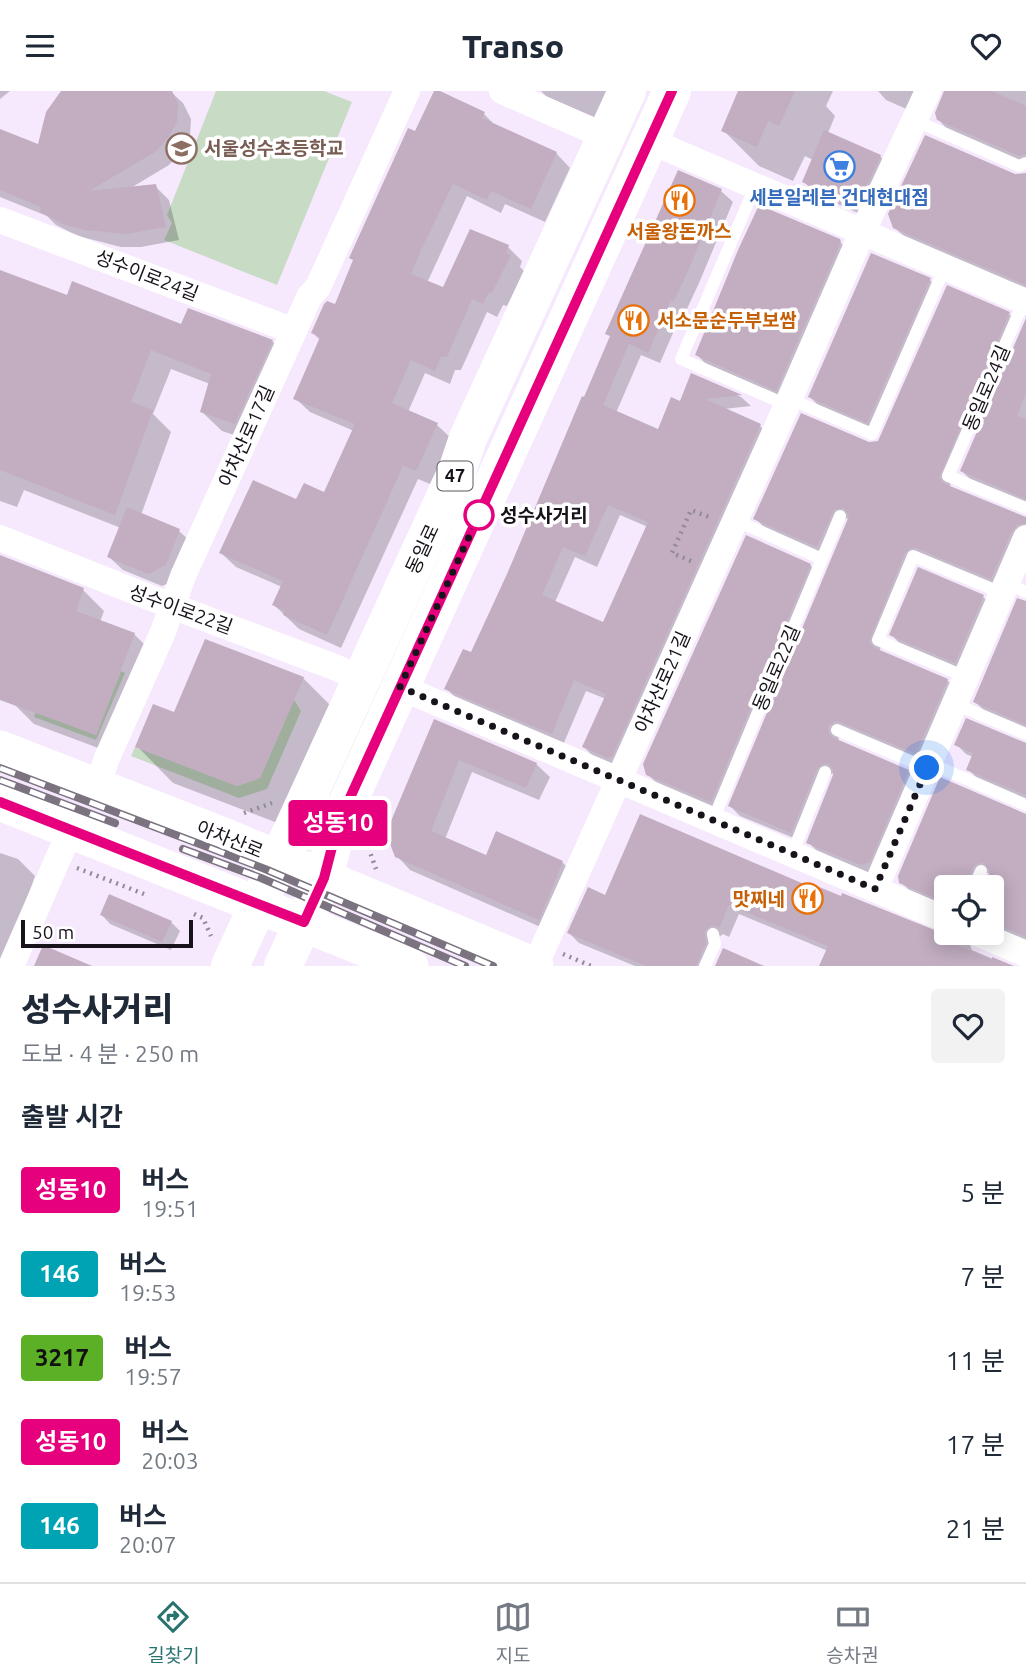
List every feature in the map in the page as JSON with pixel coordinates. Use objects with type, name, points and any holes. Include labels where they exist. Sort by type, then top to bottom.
[{"type":"main road","name":"동일로","points":[[222,953],[259,904],[627,91]]},
{"type":"main road","name":"동일로","points":[[283,966],[324,878],[338,824],[372,747],[672,91]]},
{"type":"main road","points":[[586,183],[600,176],[611,183],[589,233],[594,263]]},
{"type":"main road","points":[[359,688],[363,712],[348,747],[358,753],[372,747]]},
{"type":"main road","name":"아차산로","points":[[0,749],[279,859],[535,966]]},
{"type":"main road","points":[[0,802],[64,845],[259,904],[410,966]]},
{"type":"street","name":"아차산로17길","points":[[97,786],[183,576],[309,297],[318,287],[407,91]]},
{"type":"street","points":[[502,91],[607,137]]},
{"type":"street","name":"아차산로21길","points":[[535,966],[928,91]]},
{"type":"street","name":"동일로24길","points":[[650,141],[1025,301]]},
{"type":"street","name":"성수이로24길","points":[[0,220],[294,331]]},
{"type":"street","name":"성수이로22길","points":[[0,538],[337,668],[359,688]]},
{"type":"street","points":[[875,889],[966,677],[1011,589],[1026,538]]},
{"type":"street","points":[[400,687],[934,914]]},
{"type":"street","points":[[11,966],[64,845]]},
{"type":"street","points":[[1004,945],[1026,954]]},
{"type":"lane","points":[[914,120],[1019,166],[1026,163]]},
{"type":"lane","points":[[755,187],[681,359],[872,434],[945,267]]},
{"type":"lane","name":"동일로24길","points":[[1025,301],[948,475],[1026,508]]},
{"type":"lane","name":"동일로22길","points":[[713,820],[839,516]]},
{"type":"lane","points":[[734,524],[822,559]]},
{"type":"lane","points":[[966,677],[878,640],[913,556],[1011,589]]},
{"type":"lane","points":[[954,704],[1026,734]]},
{"type":"lane","points":[[837,730],[1026,805]]},
{"type":"lane","points":[[792,854],[825,772]]},
{"type":"lane","points":[[979,875],[981,871]]},
{"type":"lane","points":[[705,966],[715,944],[713,934]]},
{"type":"path","points":[[712,570],[672,553],[691,510],[734,524]]},
{"type":"path","points":[[364,835],[378,876]]},
{"type":"path","points":[[64,845],[154,898]]},
{"type":"path","points":[[191,913],[203,918],[222,953]]},
{"type":"green space","points":[[216,91],[324,91],[352,102],[277,285],[164,240],[172,223],[167,215]]},
{"type":"green space","points":[[121,671],[125,673],[96,740],[34,717],[36,712],[96,735]]},
{"type":"green space","points":[[294,700],[301,711],[267,789],[239,798],[131,756],[135,747],[237,786],[260,778]]},
{"type":"building","points":[[61,91],[172,91],[178,104],[177,121],[169,137],[155,152],[89,191],[156,184],[166,227],[126,234],[85,230],[63,224],[40,212],[41,207],[0,190],[0,129],[38,144],[46,112]]},
{"type":"building","points":[[434,91],[440,91],[485,112],[482,118],[557,152],[531,209],[491,191],[487,200],[453,184],[421,250],[411,274],[443,287],[470,229],[509,245],[506,253],[511,255],[492,293],[489,292],[483,304],[472,299],[447,357],[441,357],[435,371],[411,360],[392,403],[438,423],[416,471],[403,466],[327,635],[283,615],[285,611],[272,605],[283,581],[219,553],[253,480],[296,499],[304,483],[324,492],[355,424],[293,399],[320,337],[311,333],[324,304],[327,301],[335,304],[353,260],[349,258],[408,128],[415,131]]},
{"type":"building","points":[[738,91],[795,91],[779,126],[768,121],[757,147],[721,131]]},
{"type":"building","points":[[944,91],[992,91],[1026,106],[1026,154],[1019,156],[937,120],[935,113]]},
{"type":"building","points":[[824,130],[881,155],[860,201],[851,204],[802,182]]},
{"type":"building","points":[[925,135],[1015,174],[1026,173],[1026,285],[893,228],[888,214]]},
{"type":"building","points":[[678,170],[722,189],[688,271],[674,301],[671,300],[648,353],[629,344],[603,405],[658,429],[671,397],[680,401],[691,373],[742,395],[705,399],[761,424],[612,757],[608,758],[582,747],[606,694],[574,680],[552,734],[444,689],[463,649],[471,652],[507,574],[610,336],[605,334]],"holes":[[[608,505],[648,522],[603,622],[542,595],[563,547],[585,556]]]},
{"type":"building","points":[[759,205],[840,239],[841,242],[776,391],[695,355]]},
{"type":"building","points":[[871,253],[931,278],[867,423],[808,397]]},
{"type":"building","points":[[0,270],[67,295],[72,281],[181,324],[188,308],[273,340],[235,424],[200,412],[211,374],[151,350],[131,402],[153,410],[115,515],[0,470]]},
{"type":"building","points":[[947,285],[1010,312],[939,478],[945,484],[1026,517],[1026,523],[1017,525],[1012,531],[991,579],[916,548],[905,553],[869,642],[875,648],[948,679],[916,754],[840,722],[835,721],[829,726],[828,732],[834,738],[909,770],[870,862],[861,865],[806,843],[833,775],[829,764],[823,764],[817,769],[791,833],[728,806],[849,516],[844,508],[834,510],[817,547],[753,519],[801,413],[869,442],[878,441]]},
{"type":"building","points":[[1026,318],[1026,393],[1017,416],[1026,419],[1026,499],[960,471]]},
{"type":"building","points":[[127,507],[180,529],[166,565],[148,574],[107,557]]},
{"type":"building","points":[[746,535],[811,564],[711,802],[646,775],[643,764]]},
{"type":"building","points":[[0,555],[84,588],[76,611],[135,633],[96,735],[0,700]]},
{"type":"building","points":[[918,567],[984,595],[955,663],[889,635]]},
{"type":"building","points":[[1017,598],[1026,601],[1026,725],[973,702]]},
{"type":"building","points":[[205,639],[304,677],[260,778],[237,786],[135,747],[153,704],[174,712]]},
{"type":"building","points":[[966,718],[1026,743],[1026,795],[966,770],[973,753],[954,745]]},
{"type":"building","points":[[434,719],[537,763],[526,788],[459,760],[431,831],[486,855],[496,831],[563,861],[539,920],[395,857],[386,833]]},
{"type":"building","points":[[940,777],[1026,814],[1026,937],[1004,927],[1004,875],[988,875],[990,871],[984,863],[976,864],[970,875],[934,875],[934,898],[899,883],[898,876]]},
{"type":"building","points":[[640,814],[811,887],[812,884],[841,896],[842,893],[934,930],[934,945],[956,945],[1014,966],[819,966],[828,946],[729,905],[719,928],[712,925],[705,931],[706,943],[696,966],[646,966],[567,933],[588,887],[605,895]]},
{"type":"building","points":[[109,894],[172,921],[162,942],[100,915]]},
{"type":"building","points":[[43,945],[92,966],[34,966]]},
{"type":"building","points":[[723,948],[764,966],[715,966]]},
{"type":"railway","points":[[0,768],[265,869],[493,966]]},
{"type":"railway","points":[[0,780],[115,823]]},
{"type":"railway","points":[[183,849],[261,878],[465,966]]},
{"type":"bus line","name":"성동10","points":[[0,802],[304,922],[324,878],[338,824],[672,91]]},
{"type":"place","name":"서울성수초등학교","points":[[181,148]]},
{"type":"place","name":"세븐일레븐 건대현대점","points":[[839,166]]},
{"type":"place","name":"서울왕돈까스","points":[[679,200]]},
{"type":"place","name":"서소문순두부보쌈","points":[[634,320]]},
{"type":"place","name":"성수사거리","points":[[479,515]]},
{"type":"place","name":"맛찌네","points":[[808,899]]},
{"type":"route","points":[[479,515],[400,687],[875,889],[927,768]]}]
